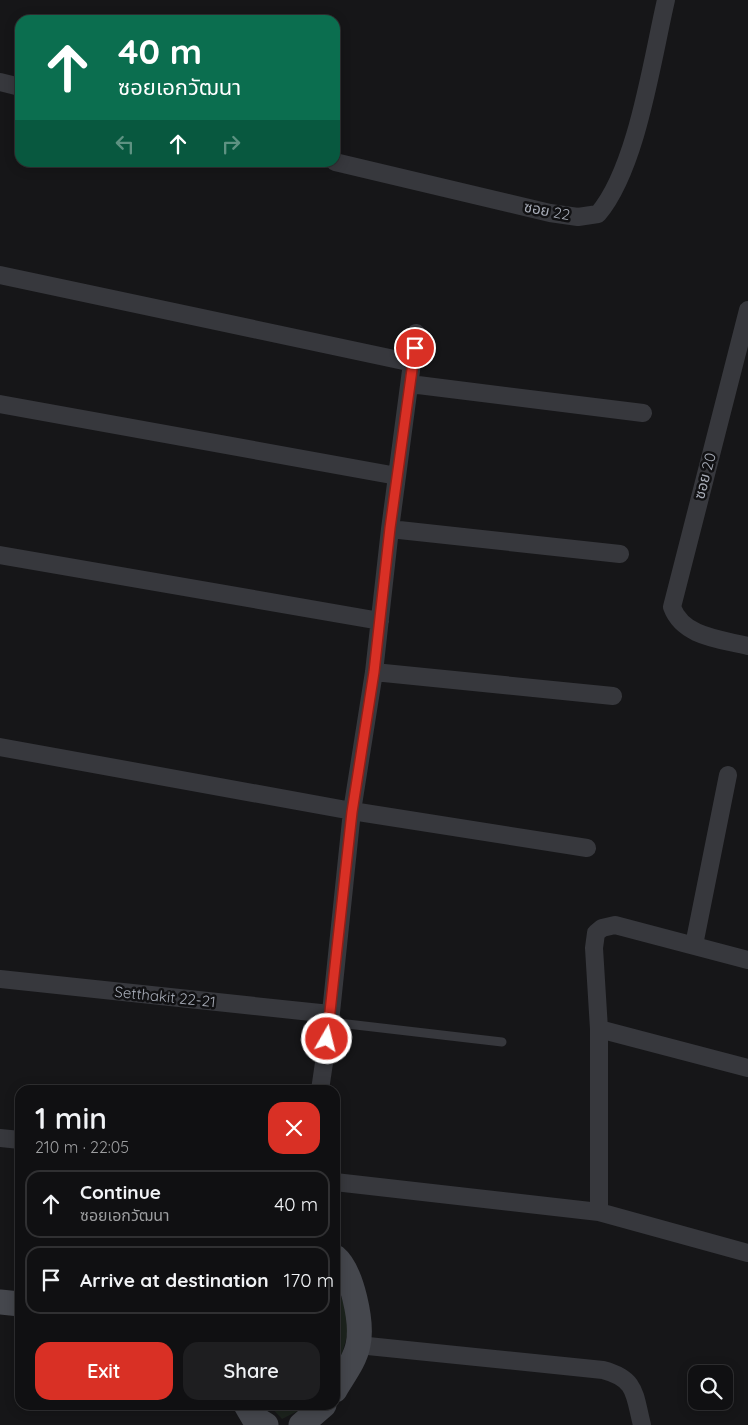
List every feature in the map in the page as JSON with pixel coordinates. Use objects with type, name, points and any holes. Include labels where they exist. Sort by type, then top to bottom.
[{"type":"street","name":"ซอย 22","points":[[340,163],[550,213],[578,217],[598,214],[610,199],[624,170],[640,113],[666,0]]},
{"type":"street","points":[[0,82],[15,86]]},
{"type":"street","points":[[0,275],[413,363]]},
{"type":"street","name":"ซอย 20","points":[[748,310],[672,607],[676,618],[684,627],[696,633],[748,646]]},
{"type":"street","points":[[321,1085],[330,1018],[352,812],[374,672],[390,528],[416,333]]},
{"type":"street","points":[[410,384],[643,413]]},
{"type":"street","points":[[0,404],[397,476]]},
{"type":"street","points":[[390,528],[620,554]]},
{"type":"street","points":[[0,555],[380,621]]},
{"type":"street","points":[[374,672],[613,696]]},
{"type":"street","points":[[0,747],[352,812],[587,848]]},
{"type":"street","points":[[694,946],[728,775]]},
{"type":"street","points":[[599,1212],[599,1029],[594,948],[596,933],[602,928],[615,925],[748,960]]},
{"type":"street","name":"Setthakit 22-21","points":[[0,979],[330,1018]]},
{"type":"street","points":[[599,1029],[748,1068]]},
{"type":"street","points":[[0,1138],[15,1140]]},
{"type":"street","points":[[340,1183],[599,1212],[748,1253]]},
{"type":"street","points":[[340,1264],[349,1279],[356,1303],[358,1345],[340,1382]]},
{"type":"street","points":[[0,1302],[15,1304]]},
{"type":"street","points":[[358,1345],[604,1370],[620,1374],[627,1379],[642,1425]]},
{"type":"street","points":[[249,1410],[253,1417],[266,1425]]},
{"type":"street","points":[[301,1425],[318,1410]]},
{"type":"lane","points":[[330,1018],[502,1042]]},
{"type":"shaded area","points":[[340,1295],[345,1308],[348,1328],[340,1359]]},
{"type":"shaded area","points":[[274,1410],[300,1410],[282,1419]]},
{"type":"route","points":[[327,1039],[352,812],[374,672],[390,528],[415,348]]}]
